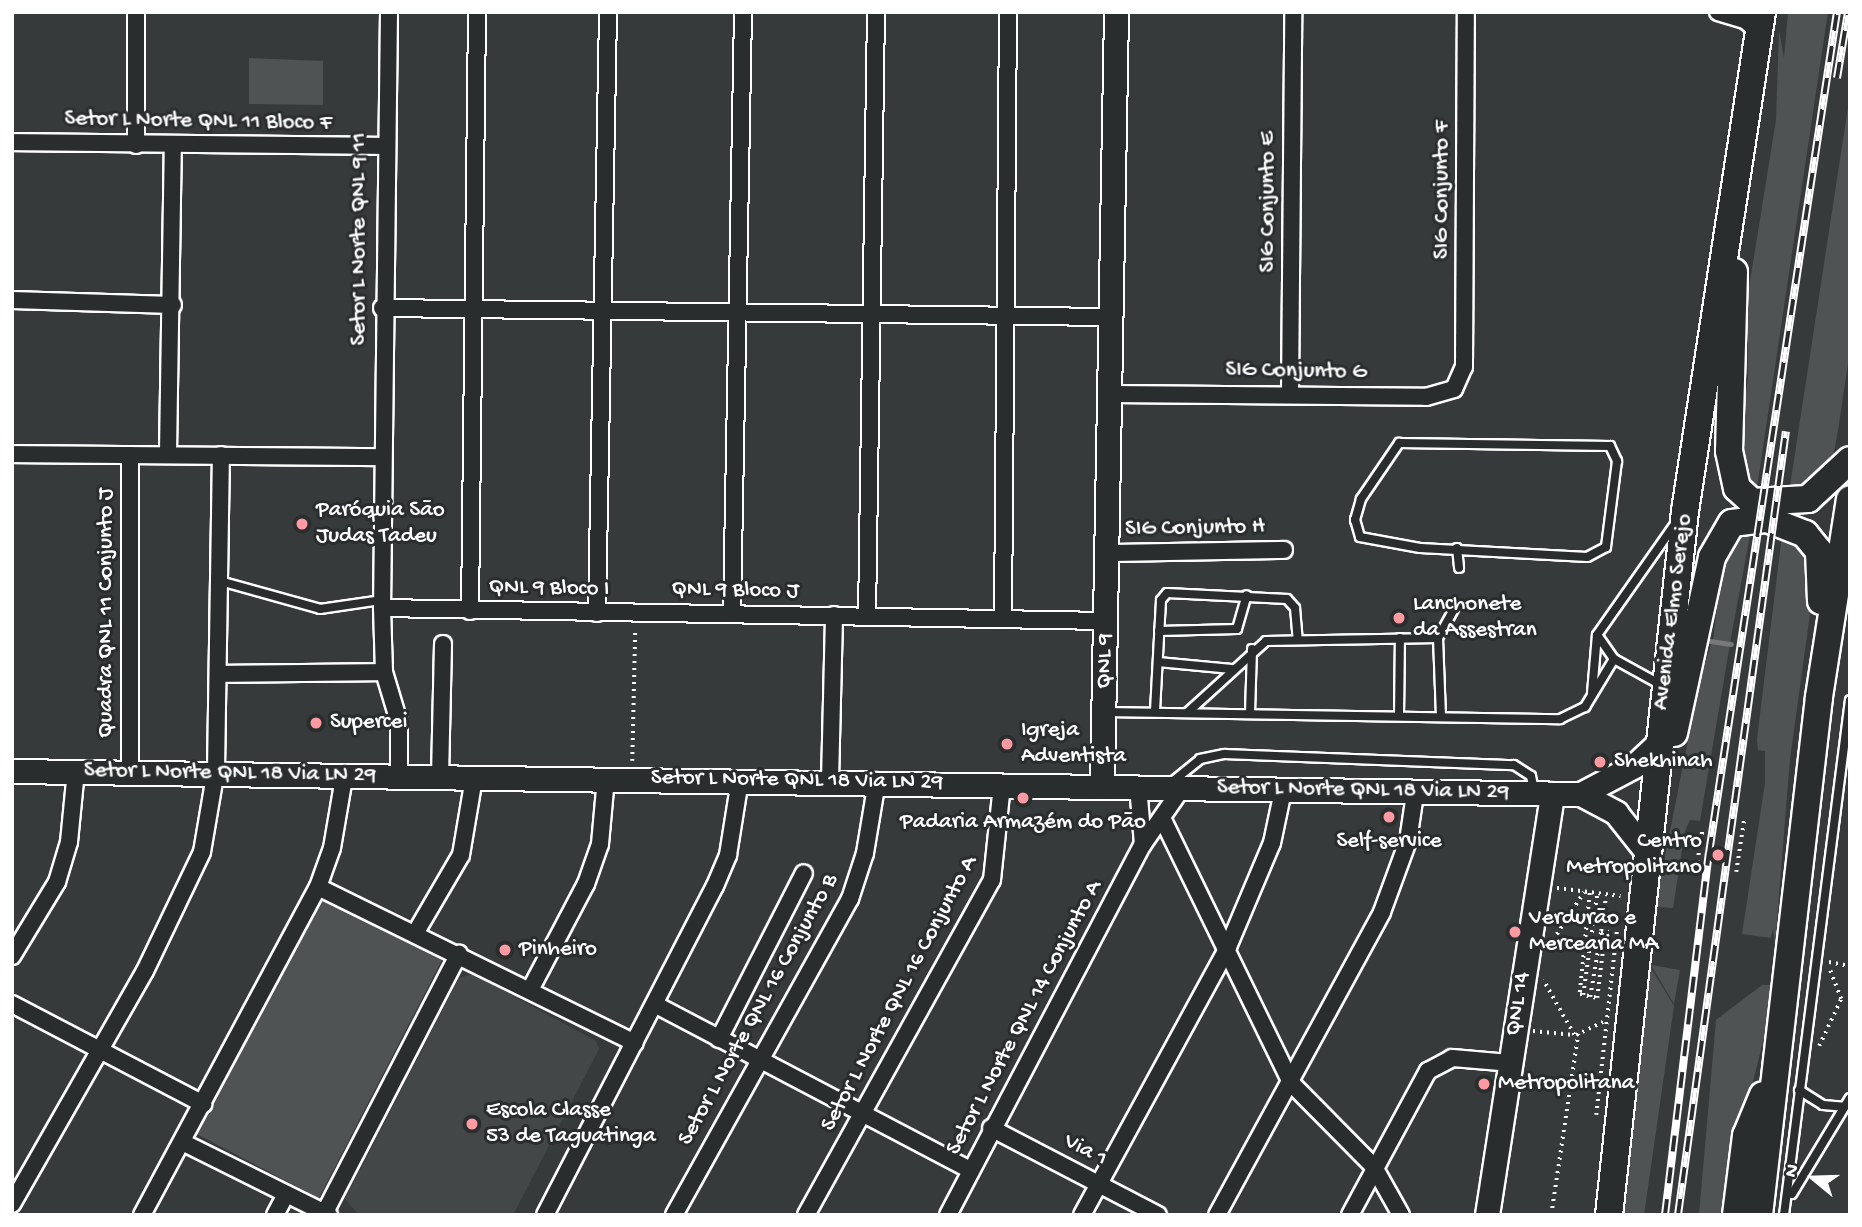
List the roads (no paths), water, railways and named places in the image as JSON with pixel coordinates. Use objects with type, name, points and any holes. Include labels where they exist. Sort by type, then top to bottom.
[{"type":"main road","name":"Avenida Elmo Serejo","points":[[1609,1215],[1646,851],[1685,511],[1761,22]]},
{"type":"main road","points":[[1732,215],[1733,481],[1752,502],[1808,499],[1850,460]]},
{"type":"main road","points":[[1759,1215],[1772,1080],[1819,697],[1850,499]]},
{"type":"main road","points":[[1654,785],[1675,733],[1712,557],[1732,523],[1767,519],[1805,534],[1819,551],[1819,697]]},
{"type":"main road","points":[[1736,1215],[1746,1136],[1772,1080]]},
{"type":"street","points":[[136,12],[136,145]]},
{"type":"street","points":[[470,611],[471,309],[477,12]]},
{"type":"street","points":[[597,613],[607,310],[608,12]]},
{"type":"street","points":[[732,612],[743,12]]},
{"type":"street","points":[[867,617],[876,317],[876,12]]},
{"type":"street","points":[[1003,618],[1008,12]]},
{"type":"street","name":"QNL 9","points":[[1102,784],[1116,12]]},
{"type":"street","name":"SIG Conjunto E","points":[[1290,393],[1293,12]]},
{"type":"street","name":"SIG Conjunto F","points":[[1464,367],[1466,12]]},
{"type":"street","points":[[1718,12],[1761,22]]},
{"type":"street","name":"Setor L Norte QNL 9 11","points":[[387,17],[383,146],[382,604],[384,672],[398,722],[399,776]]},
{"type":"street","name":"Setor L Norte QNL 11 Bloco F","points":[[12,142],[173,147],[383,146]]},
{"type":"street","points":[[168,453],[173,305],[173,147]]},
{"type":"street","points":[[12,300],[173,305]]},
{"type":"street","points":[[382,308],[739,312],[876,317],[1110,317]]},
{"type":"street","name":"SIG Conjunto G","points":[[1111,394],[1290,393],[1426,397],[1454,389],[1464,367]]},
{"type":"street","points":[[12,454],[168,453],[382,457]]},
{"type":"street","name":"Quadra QNL 11 Conjunto J","points":[[130,455],[130,771]]},
{"type":"street","points":[[12,1204],[186,892],[202,852],[216,770],[220,674],[221,455]]},
{"type":"street","name":"SIG Conjunto H","points":[[1108,553],[1284,550]]},
{"type":"street","name":"QNL 9 Bloco I","points":[[382,604],[470,611],[635,613]]},
{"type":"street","name":"QNL 9 Bloco J","points":[[635,613],[732,612],[1106,621]]},
{"type":"street","points":[[830,781],[834,615]]},
{"type":"street","points":[[440,777],[443,644]]},
{"type":"street","points":[[220,674],[384,672]]},
{"type":"street","points":[[1581,794],[1627,771],[1658,744]]},
{"type":"street","name":"Setor L Norte QNL 18 Via LN 29","points":[[12,771],[216,770],[344,778],[399,776],[877,781],[1002,785],[1102,784],[1415,794],[1581,794]]},
{"type":"street","points":[[12,956],[57,882],[69,842],[76,771]]},
{"type":"street","points":[[142,1215],[318,887],[332,848],[344,778]]},
{"type":"street","points":[[416,932],[461,855],[474,778]]},
{"type":"street","points":[[530,990],[586,884],[600,844],[606,778]]},
{"type":"street","points":[[545,1215],[656,1005],[728,855],[740,780]]},
{"type":"street","name":"Setor L Norte QNL 16 Conjunto B","points":[[674,1215],[756,1058],[850,899],[866,853],[877,781]]},
{"type":"street","name":"Setor L Norte QNL 16 Conjunto A","points":[[806,1215],[992,880],[1002,785]]},
{"type":"street","points":[[1138,786],[1143,844]]},
{"type":"street","name":"Setor L Norte QNL 14 Conjunto A","points":[[948,1215],[991,1128],[1143,844],[1163,820],[1174,787]]},
{"type":"street","points":[[1082,1215],[1101,1185],[1228,947],[1272,843],[1283,791]]},
{"type":"street","name":"QNL 14","points":[[1487,1215],[1538,885],[1543,793]]},
{"type":"street","points":[[1217,1215],[1292,1084],[1397,877],[1415,794]]},
{"type":"street","points":[[1581,794],[1616,813],[1646,851]]},
{"type":"street","points":[[1163,820],[1228,947],[1292,1084],[1374,1167],[1401,1215]]},
{"type":"street","name":"Setor L Norte QNL 16 Conjunto B","points":[[719,1039],[804,873]]},
{"type":"street","points":[[318,887],[416,932],[635,1043]]},
{"type":"street","points":[[183,1142],[285,1196],[327,1214],[458,954]]},
{"type":"street","points":[[12,1004],[203,1104]]},
{"type":"street","points":[[656,1005],[970,1170]]},
{"type":"street","points":[[1350,1215],[1417,1087],[1439,1062],[1471,1057],[1510,1063]]},
{"type":"street","name":"Via 1","points":[[991,1128],[1158,1215]]},
{"type":"street","points":[[275,1215],[285,1196]]},
{"type":"lane","points":[[1399,443],[1602,444],[1614,450],[1609,538],[1598,554],[1457,548],[1383,544],[1355,530],[1362,499],[1399,443]]},
{"type":"lane","points":[[1592,693],[1597,635],[1685,511]]},
{"type":"lane","points":[[1457,548],[1459,568]]},
{"type":"lane","points":[[220,581],[320,608],[382,604]]},
{"type":"lane","points":[[1155,711],[1159,631],[1167,593],[1247,595],[1291,602],[1298,640]]},
{"type":"lane","points":[[1159,631],[1237,629],[1247,595]]},
{"type":"lane","points":[[1441,717],[1438,638],[1454,609]]},
{"type":"lane","points":[[1597,635],[1614,659],[1665,687]]},
{"type":"lane","points":[[1399,716],[1400,638]]},
{"type":"lane","points":[[1188,712],[1252,649],[1266,641],[1438,638]]},
{"type":"lane","points":[[1250,713],[1252,649]]},
{"type":"lane","points":[[1105,712],[1560,719],[1585,707],[1614,659]]},
{"type":"lane","points":[[1157,662],[1232,669]]},
{"type":"lane","points":[[1784,1215],[1790,1196],[1802,1065],[1850,700]]},
{"type":"lane","points":[[1174,787],[1200,759],[1224,754],[1514,765],[1531,776],[1543,793]]},
{"type":"lane","points":[[1840,777],[1850,767]]},
{"type":"lane","points":[[1800,1090],[1823,1105],[1844,1107]]},
{"type":"lane","points":[[1790,1196],[1850,1098]]},
{"type":"waterway","points":[[1710,641],[1731,644]]},
{"type":"railway","points":[[1665,1215],[1709,853],[1837,12]]},
{"type":"railway","points":[[1837,78],[1848,12]]},
{"type":"railway","points":[[1678,1215],[1786,431]]},
{"type":"place","name":"Paróquia São Judas Tadeu","points":[[302,524]]},
{"type":"place","name":"Lanchonete da Assestran","points":[[1399,618]]},
{"type":"place","name":"Supercei","points":[[316,723]]},
{"type":"place","name":"Igreja Adventista","points":[[1007,744]]},
{"type":"place","name":"Shekhinah","points":[[1600,762]]},
{"type":"place","name":"Padaria Armazém do Pão","points":[[1023,798]]},
{"type":"place","name":"Self-service","points":[[1389,817]]},
{"type":"place","name":"Centro Metropolitano","points":[[1718,855]]},
{"type":"place","name":"Verdurão e Mercearia MA","points":[[1515,932]]},
{"type":"place","name":"Pinheiro","points":[[505,950]]},
{"type":"place","name":"Metropolitana","points":[[1484,1084]]},
{"type":"place","name":"Escola Classe 53 de Taguatinga","points":[[472,1124]]}]
